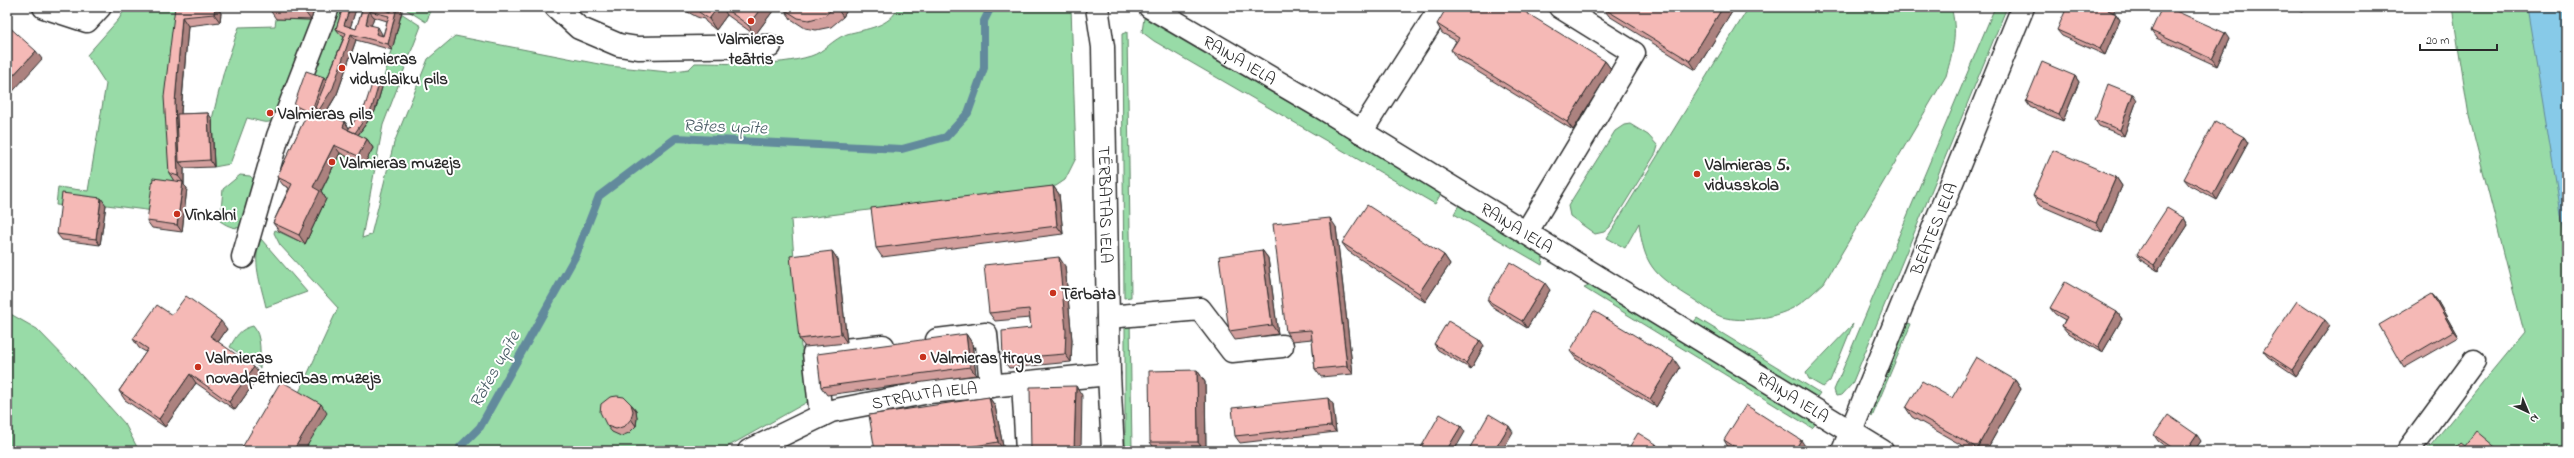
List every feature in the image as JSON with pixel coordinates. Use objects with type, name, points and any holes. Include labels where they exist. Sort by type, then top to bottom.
[{"type":"street","points":[[44,7],[87,21],[100,7]]},
{"type":"street","points":[[243,257],[278,136],[328,7]]},
{"type":"street","points":[[556,7],[579,28],[619,45],[638,48],[770,46]]},
{"type":"street","name":"TĒRBATAS IELA","points":[[1097,7],[1103,47],[1109,374],[1113,451]]},
{"type":"street","name":"RAIŅA IELA","points":[[1150,7],[1361,132],[1526,233],[1847,441],[1882,451]]},
{"type":"street","points":[[1361,132],[1441,7]]},
{"type":"street","points":[[1526,233],[1634,53],[1560,7]]},
{"type":"street","name":"BEĀTES IELA","points":[[1847,441],[2023,7]]},
{"type":"street","points":[[1108,317],[1200,309],[1232,351],[1282,346]]},
{"type":"street","points":[[828,414],[814,354],[986,334],[991,386]]},
{"type":"street","points":[[2408,451],[2474,361]]},
{"type":"street","name":"STRAUTA IELA","points":[[749,451],[828,414],[929,392],[1109,374]]},
{"type":"street","points":[[1023,382],[1027,451]]},
{"type":"green space","points":[[126,7],[182,7],[175,182],[154,211],[67,200],[66,206],[56,205],[58,187],[88,191],[106,84],[87,55],[119,19]]},
{"type":"green space","points":[[339,7],[350,7],[341,35],[350,39],[330,86],[312,79]]},
{"type":"green space","points":[[406,7],[433,7],[426,22],[407,10]]},
{"type":"green space","points":[[898,7],[1071,7],[1076,158],[1065,180],[1056,186],[791,220],[801,347],[804,352],[809,401],[720,451],[272,451],[338,308],[280,245],[274,233],[275,230],[305,244],[319,196],[340,153],[364,165],[355,139],[375,111],[401,13],[421,26],[383,125],[362,238],[371,235],[394,143],[428,59],[455,36],[609,66],[668,72],[689,69],[695,63],[768,63],[783,62],[811,56],[820,52],[842,36],[869,29],[884,23],[895,14]]},
{"type":"green space","points":[[1749,7],[1951,7],[1954,25],[1954,42],[1946,76],[1824,283],[1801,303],[1785,312],[1768,317],[1739,320],[1722,317],[1714,313],[1676,288],[1658,274],[1647,259],[1639,223],[1625,248],[1607,238]]},
{"type":"green space","points":[[1995,7],[2007,7],[1852,384],[1842,395],[1836,396],[1834,390]]},
{"type":"green space","points":[[2452,7],[2567,7],[2567,451],[2426,451],[2524,332],[2469,116]]},
{"type":"green space","points":[[1144,18],[1442,192],[1435,204],[1154,41],[1142,32]]},
{"type":"green space","points":[[276,19],[311,20],[281,110],[274,119],[267,122],[247,118],[230,164],[214,167],[212,119],[224,71],[239,27],[275,26]]},
{"type":"green space","points":[[1127,32],[1131,297],[1124,298],[1122,34]]},
{"type":"green space","points":[[1630,124],[1648,135],[1658,146],[1656,153],[1610,227],[1604,232],[1595,234],[1570,216],[1568,206],[1615,131],[1624,125]]},
{"type":"green space","points":[[240,175],[250,176],[259,184],[247,226],[236,228],[220,221],[223,189]]},
{"type":"green space","points":[[1460,203],[1544,253],[1542,265],[1454,214]]},
{"type":"green space","points":[[261,239],[307,292],[266,307],[257,264],[258,247]]},
{"type":"green space","points":[[1596,283],[1820,419],[1812,428],[1584,288]]},
{"type":"green space","points":[[7,312],[37,329],[73,366],[125,424],[139,451],[7,451]]},
{"type":"green space","points":[[1697,318],[1820,393],[1817,397],[1694,322]]},
{"type":"green space","points":[[1125,319],[1130,319],[1132,448],[1125,449]]},
{"type":"green space","points":[[1907,323],[1911,324],[1872,417],[1870,411]]},
{"type":"green space","points":[[1853,324],[1830,381],[1823,387],[1809,379],[1806,373]]},
{"type":"green space","points":[[253,326],[259,340],[260,368],[230,347],[239,334],[245,329]]},
{"type":"water","points":[[2527,7],[2567,7],[2567,249]]},
{"type":"building","points":[[175,7],[215,7],[214,14],[182,17],[175,103],[178,176],[169,173],[164,97]]},
{"type":"building","points":[[271,7],[306,7],[305,12],[270,10]]},
{"type":"building","points":[[343,7],[350,7],[344,25],[356,29],[363,7],[378,7],[391,12],[392,7],[397,7],[388,44],[351,34],[333,88],[319,110],[315,108],[346,33],[336,29]],"holes":[[[369,11],[389,16],[383,36],[376,34],[378,27],[366,24]]]},
{"type":"building","points":[[689,7],[718,7],[709,19],[699,12],[701,10]]},
{"type":"building","points":[[723,7],[762,7],[748,25]]},
{"type":"building","points":[[783,7],[835,7],[824,16],[809,20],[798,18]]},
{"type":"building","points":[[1447,7],[1517,7],[1605,61],[1567,122],[1451,50],[1459,38],[1437,24]]},
{"type":"building","points":[[1723,7],[1690,61],[1603,8]]},
{"type":"building","points":[[2067,7],[2109,7],[2108,10],[2116,14],[2100,49],[2057,30]]},
{"type":"building","points":[[2162,7],[2167,7],[2225,33],[2212,59],[2151,31]]},
{"type":"building","points":[[7,25],[36,51],[7,82]]},
{"type":"building","points":[[2042,62],[2075,76],[2059,115],[2026,101]]},
{"type":"building","points":[[306,71],[324,77],[313,107],[345,122],[343,127],[367,139],[358,156],[334,145],[313,187],[320,191],[299,235],[273,223],[292,184],[277,177],[308,112],[294,105]]},
{"type":"building","points":[[374,78],[380,80],[372,108],[355,133],[348,130],[365,106]]},
{"type":"building","points":[[2108,84],[2133,94],[2120,130],[2095,120]]},
{"type":"building","points":[[208,113],[210,160],[179,162],[177,114]]},
{"type":"building","points":[[2215,121],[2244,137],[2213,194],[2184,179]]},
{"type":"building","points":[[2053,150],[2116,177],[2096,223],[2033,196]]},
{"type":"building","points":[[153,178],[183,182],[177,225],[147,221]]},
{"type":"building","points":[[1053,186],[1057,226],[876,248],[871,208]]},
{"type":"building","points":[[62,193],[101,198],[96,239],[57,234]]},
{"type":"building","points":[[1367,205],[1444,255],[1419,293],[1342,243]]},
{"type":"building","points":[[2167,208],[2184,218],[2154,265],[2137,254]]},
{"type":"building","points":[[1330,218],[1347,366],[1315,369],[1311,330],[1286,332],[1273,224]]},
{"type":"building","points":[[1262,250],[1272,325],[1229,331],[1219,256]]},
{"type":"building","points":[[832,251],[841,334],[799,339],[790,256]]},
{"type":"building","points":[[1059,257],[1066,331],[1065,354],[1003,359],[1002,331],[1031,328],[1029,309],[989,313],[984,265]]},
{"type":"building","points":[[1510,262],[1545,283],[1522,321],[1487,300]]},
{"type":"building","points":[[2065,282],[2117,312],[2098,347],[2062,326],[2067,317],[2050,308]]},
{"type":"building","points":[[2432,294],[2453,331],[2400,362],[2379,325]]},
{"type":"building","name":"Valmieras novadpētniecības muzejs","points":[[186,296],[221,321],[210,336],[254,367],[229,402],[190,374],[159,419],[119,391],[148,349],[133,339],[157,305],[172,315]]},
{"type":"building","points":[[2297,301],[2325,320],[2292,370],[2263,351]]},
{"type":"building","points":[[1594,311],[1674,359],[1650,399],[1570,351]]},
{"type":"building","points":[[1448,321],[1480,340],[1466,363],[1434,344]]},
{"type":"building","points":[[966,334],[970,367],[821,387],[817,354]]},
{"type":"building","points":[[1976,357],[2015,380],[1977,448],[1906,408],[1922,381],[1952,398]]},
{"type":"building","points":[[1197,370],[1198,442],[1150,442],[1149,371]]},
{"type":"building","points":[[281,381],[321,404],[293,451],[240,451]]},
{"type":"building","points":[[1076,386],[1074,451],[1031,451],[1030,387]]},
{"type":"building","points":[[610,397],[624,397],[631,404],[633,411],[631,419],[625,426],[616,429],[607,426],[600,412],[601,404]]},
{"type":"building","points":[[989,397],[998,442],[945,451],[875,451],[869,415]]},
{"type":"building","points":[[1328,398],[1331,426],[1235,436],[1232,408]]},
{"type":"building","points":[[1746,405],[1801,440],[1794,451],[1741,451],[1724,440]]},
{"type":"building","points":[[1440,414],[1461,426],[1446,451],[1419,451]]},
{"type":"building","points":[[1489,414],[1509,426],[1494,451],[1468,451]]},
{"type":"building","points":[[2168,415],[2197,435],[2186,451],[2177,451],[2154,435]]},
{"type":"building","points":[[2476,431],[2500,451],[2453,451],[2460,443],[2464,446]]},
{"type":"building","points":[[1638,433],[1656,444],[1652,451],[1627,451]]},
{"type":"waterway","name":"Rātes upīte","points":[[459,451],[460,447],[480,427],[576,255],[599,196],[676,138],[902,149],[946,137],[968,113],[984,68],[984,21],[991,7]]},
{"type":"place","name":"Valmieras teātris","points":[[751,21]]},
{"type":"place","name":"Valmieras viduslaiku pils","points":[[342,68]]},
{"type":"place","name":"Valmieras pils","points":[[270,113]]},
{"type":"place","name":"Valmieras muzejs","points":[[332,162]]},
{"type":"place","name":"Valmieras 5. vidusskola","points":[[1697,174]]},
{"type":"place","name":"Vīnkalni","points":[[177,214]]},
{"type":"place","name":"Tērbata","points":[[1053,293]]},
{"type":"place","name":"Valmieras tirgus","points":[[923,357]]},
{"type":"place","name":"Valmieras novadpētniecības muzejs","points":[[198,367]]}]
